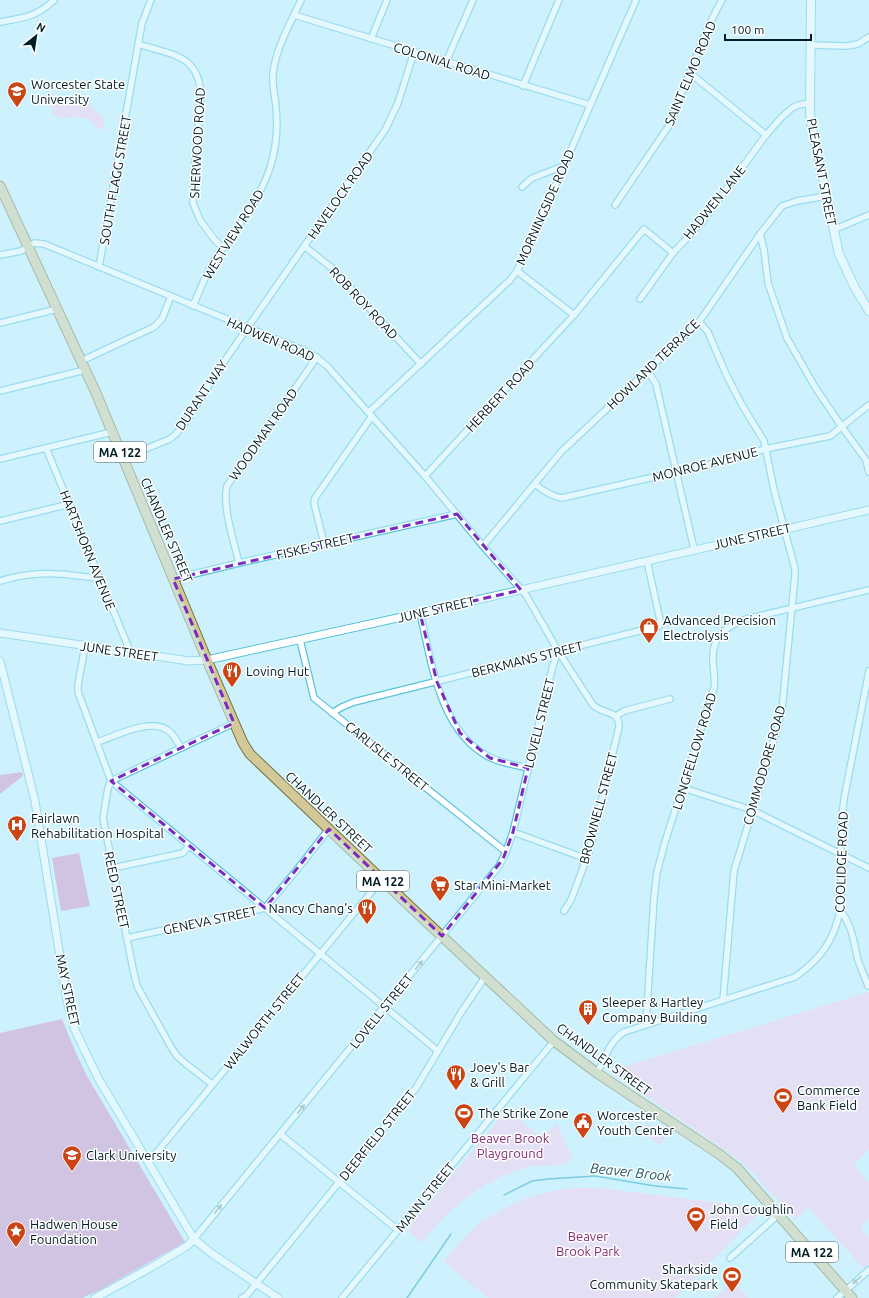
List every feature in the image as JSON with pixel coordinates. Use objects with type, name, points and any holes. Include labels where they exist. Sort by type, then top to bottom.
[{"type":"main road","name":"PLEASANT STREET","points":[[811,0],[810,103],[812,128],[833,230],[841,260],[855,289],[869,311]]},
{"type":"main road","name":"CHANDLER STREET","points":[[0,186],[86,370],[207,660],[243,743],[250,754],[554,1041],[597,1073],[719,1154],[742,1173],[852,1298]]},
{"type":"street","points":[[0,22],[38,13],[47,8],[54,0]]},
{"type":"street","name":"SOUTH FLAGG STREET","points":[[99,267],[142,23],[151,0]]},
{"type":"street","name":"WESTVIEW ROAD","points":[[193,306],[208,272],[223,248],[248,214],[263,186],[270,166],[277,120],[272,80],[273,72],[281,45],[301,0]]},
{"type":"street","points":[[371,39],[387,0]]},
{"type":"street","points":[[446,62],[473,0]]},
{"type":"street","points":[[523,86],[559,0]]},
{"type":"street","name":"MORNINGSIDE ROAD","points":[[324,543],[314,503],[315,498],[371,414],[421,364],[510,280],[517,271],[636,0]]},
{"type":"street","name":"SAINT ELMO ROAD","points":[[615,205],[668,127],[708,27],[722,0]]},
{"type":"street","name":"COLONIAL ROAD","points":[[294,15],[523,86],[590,105]]},
{"type":"street","points":[[811,45],[847,46],[858,44],[869,37]]},
{"type":"street","name":"SHERWOOD ROAD","points":[[138,44],[168,53],[187,61],[198,75],[201,96],[194,174],[193,204],[200,220],[214,239],[223,248]]},
{"type":"street","name":"HAVELOCK ROAD","points":[[247,328],[390,122],[398,103],[414,52]]},
{"type":"street","points":[[690,73],[766,135]]},
{"type":"street","name":"HADWEN LANE","points":[[640,299],[673,253],[702,221],[780,118],[798,105],[810,103]]},
{"type":"street","points":[[522,187],[532,178],[564,166]]},
{"type":"street","name":"HOWLAND TERRACE","points":[[483,546],[566,448],[613,402],[648,372],[699,322],[760,234],[782,206],[797,201],[826,196]]},
{"type":"street","points":[[833,230],[869,215]]},
{"type":"street","points":[[517,271],[574,315],[644,229],[673,253]]},
{"type":"street","points":[[760,234],[764,250],[768,283],[787,338],[815,388],[866,460],[869,472]]},
{"type":"street","name":"HADWEN ROAD","points":[[0,255],[20,251],[36,243],[44,244],[306,351],[317,357],[371,414],[521,590]]},
{"type":"street","name":"ROB ROY ROAD","points":[[304,246],[332,268],[421,364]]},
{"type":"street","points":[[81,361],[154,327],[162,319],[171,296]]},
{"type":"street","points":[[0,323],[57,309]]},
{"type":"street","name":"HERBERT ROAD","points":[[425,476],[574,315]]},
{"type":"street","name":"COMMODORE ROAD","points":[[699,322],[708,332],[738,398],[764,441],[774,490],[785,529],[795,575],[782,710],[734,870],[723,1000]]},
{"type":"street","name":"DURANT WAY","points":[[123,458],[162,443],[176,434],[187,420],[247,328]]},
{"type":"street","name":"WOODMAN ROAD","points":[[239,563],[226,504],[226,486],[317,357]]},
{"type":"street","points":[[0,391],[86,370]]},
{"type":"street","points":[[648,372],[656,384],[694,549]]},
{"type":"street","name":"MONROE AVENUE","points":[[535,484],[548,494],[554,497],[562,498],[676,472],[766,449],[830,436],[869,405]]},
{"type":"street","points":[[0,458],[112,432]]},
{"type":"street","name":"HARTSHORN AVENUE","points":[[46,448],[130,652]]},
{"type":"street","points":[[0,521],[70,504]]},
{"type":"street","name":"JUNE STREET","points":[[0,633],[189,661],[207,660],[420,613],[869,510]]},
{"type":"street","name":"FISKE STREET","points":[[174,580],[324,543],[457,514]]},
{"type":"street","name":"BERKMANS STREET","points":[[332,713],[354,702],[660,624],[647,561]]},
{"type":"street","points":[[0,581],[27,575],[51,573],[101,579]]},
{"type":"street","points":[[521,590],[526,595],[558,651],[594,705],[601,711],[616,716],[624,711],[670,699]]},
{"type":"street","name":"LONGFELLOW ROAD","points":[[646,1024],[657,872],[665,842],[714,688],[716,676],[713,657],[717,640],[726,628],[746,619],[869,590]]},
{"type":"street","points":[[420,613],[436,682],[452,720],[460,733],[469,743],[490,758],[528,768]]},
{"type":"street","name":"CARLISLE STREET","points":[[300,640],[314,698],[506,852]]},
{"type":"street","points":[[86,646],[78,692],[111,781],[438,1050]]},
{"type":"street","name":"LOVELL STREET","points":[[95,1298],[187,1246],[194,1239],[495,872],[506,852],[513,832],[553,665],[558,651]]},
{"type":"street","name":"MAY STREET","points":[[0,661],[35,801],[67,1000],[72,1022],[98,1078],[194,1239],[211,1253],[278,1298]]},
{"type":"street","name":"COOLIDGE ROAD","points":[[597,1073],[613,1042],[618,1036],[630,1029],[794,977],[808,968],[820,957],[828,945],[834,931],[840,910],[842,890],[841,824],[844,799],[869,671]]},
{"type":"street","name":"BROWNELL STREET","points":[[564,911],[571,900],[587,859],[619,727],[619,722],[616,716]]},
{"type":"street","points":[[111,781],[234,723]]},
{"type":"street","points":[[97,742],[140,727],[156,725],[163,727],[170,732],[181,748]]},
{"type":"street","name":"REED STREET","points":[[111,781],[108,788],[103,818],[105,835],[137,986],[177,1056],[212,1084]]},
{"type":"street","points":[[683,788],[752,810],[869,868]]},
{"type":"street","name":"GENEVA STREET","points":[[127,938],[265,908],[329,830]]},
{"type":"street","points":[[513,832],[587,859]]},
{"type":"street","points":[[113,868],[183,853],[189,846]]},
{"type":"street","name":"WALWORTH STREET","points":[[148,1163],[382,879]]},
{"type":"street","points":[[840,910],[848,920],[859,962],[868,986]]},
{"type":"street","name":"DEERFIELD STREET","points":[[242,1298],[256,1283],[416,1088],[438,1050],[485,977]]},
{"type":"street","name":"MANN STREET","points":[[342,1298],[554,1041]]},
{"type":"street","points":[[280,1134],[398,1230]]},
{"type":"street","points":[[730,1258],[779,1214]]},
{"type":"street","points":[[837,1298],[869,1270]]},
{"type":"highlighted area","points":[[457,514],[521,590],[420,613],[437,682],[460,733],[490,758],[528,768],[513,832],[503,859],[442,936],[329,829],[265,908],[111,781],[234,723],[173,579]]},
{"type":"green space","points":[[78,99],[86,102],[101,115],[105,125],[104,129],[101,130],[92,122],[83,118],[61,118],[53,114],[51,103]]},
{"type":"green space","points":[[869,992],[869,1149],[854,1164],[869,1184],[869,1219],[860,1227],[869,1238],[869,1264],[864,1269],[808,1207],[795,1220],[754,1174],[738,1159],[609,1071]]},
{"type":"green space","name":"Beaver Brook Playground","points":[[507,1109],[541,1137],[557,1124],[573,1159],[568,1160],[566,1164],[532,1166],[515,1171],[475,1191],[441,1220],[422,1243],[407,1230]]},
{"type":"green space","points":[[649,1123],[667,1135],[660,1145],[642,1133]]},
{"type":"green space","name":"Beaver Brook Park","points":[[600,1188],[763,1209],[675,1298],[488,1298],[444,1262],[459,1243],[483,1219],[485,1220],[505,1208],[527,1198],[560,1189]]},
{"type":"green space","name":"Sharkside Community Skatepark","points":[[733,1281],[748,1298],[714,1298]]},
{"type":"shaded area","points":[[22,772],[23,776],[0,794],[0,775]]},
{"type":"shaded area","points":[[79,853],[90,906],[61,911],[52,858]]},
{"type":"shaded area","name":"Clark University","points":[[62,1019],[87,1076],[185,1242],[100,1290],[82,1298],[0,1298],[0,1033]]},
{"type":"waterway","name":"Beaver Brook","points":[[504,1195],[532,1181],[595,1176],[655,1186],[687,1189]]},
{"type":"waterway","name":"Beaver Brook","points":[[407,1298],[451,1234]]},
{"type":"place","name":"Worcester State University","points":[[17,108]]},
{"type":"place","name":"Advanced Precision Electrolysis","points":[[649,644]]},
{"type":"place","name":"Loving Hut","points":[[232,688]]},
{"type":"place","name":"Fairlawn Rehabilitation Hospital","points":[[17,842]]},
{"type":"place","name":"Star Mini-Market","points":[[440,902]]},
{"type":"place","name":"Nancy Chang's","points":[[367,925]]},
{"type":"place","name":"Sleeper & Hartley Company Building","points":[[588,1026]]},
{"type":"place","name":"Joey's Bar & Grill","points":[[456,1091]]},
{"type":"place","name":"Commerce Bank Field","points":[[783,1114]]},
{"type":"place","name":"The Strike Zone","points":[[464,1130]]},
{"type":"place","name":"Worcester Youth Center","points":[[583,1139]]},
{"type":"place","name":"Clark University","points":[[72,1172]]},
{"type":"place","name":"John Coughlin Field","points":[[696,1233]]},
{"type":"place","name":"Hadwen House Foundation","points":[[16,1248]]},
{"type":"place","name":"Sharkside Community Skatepark","points":[[732,1293]]}]
